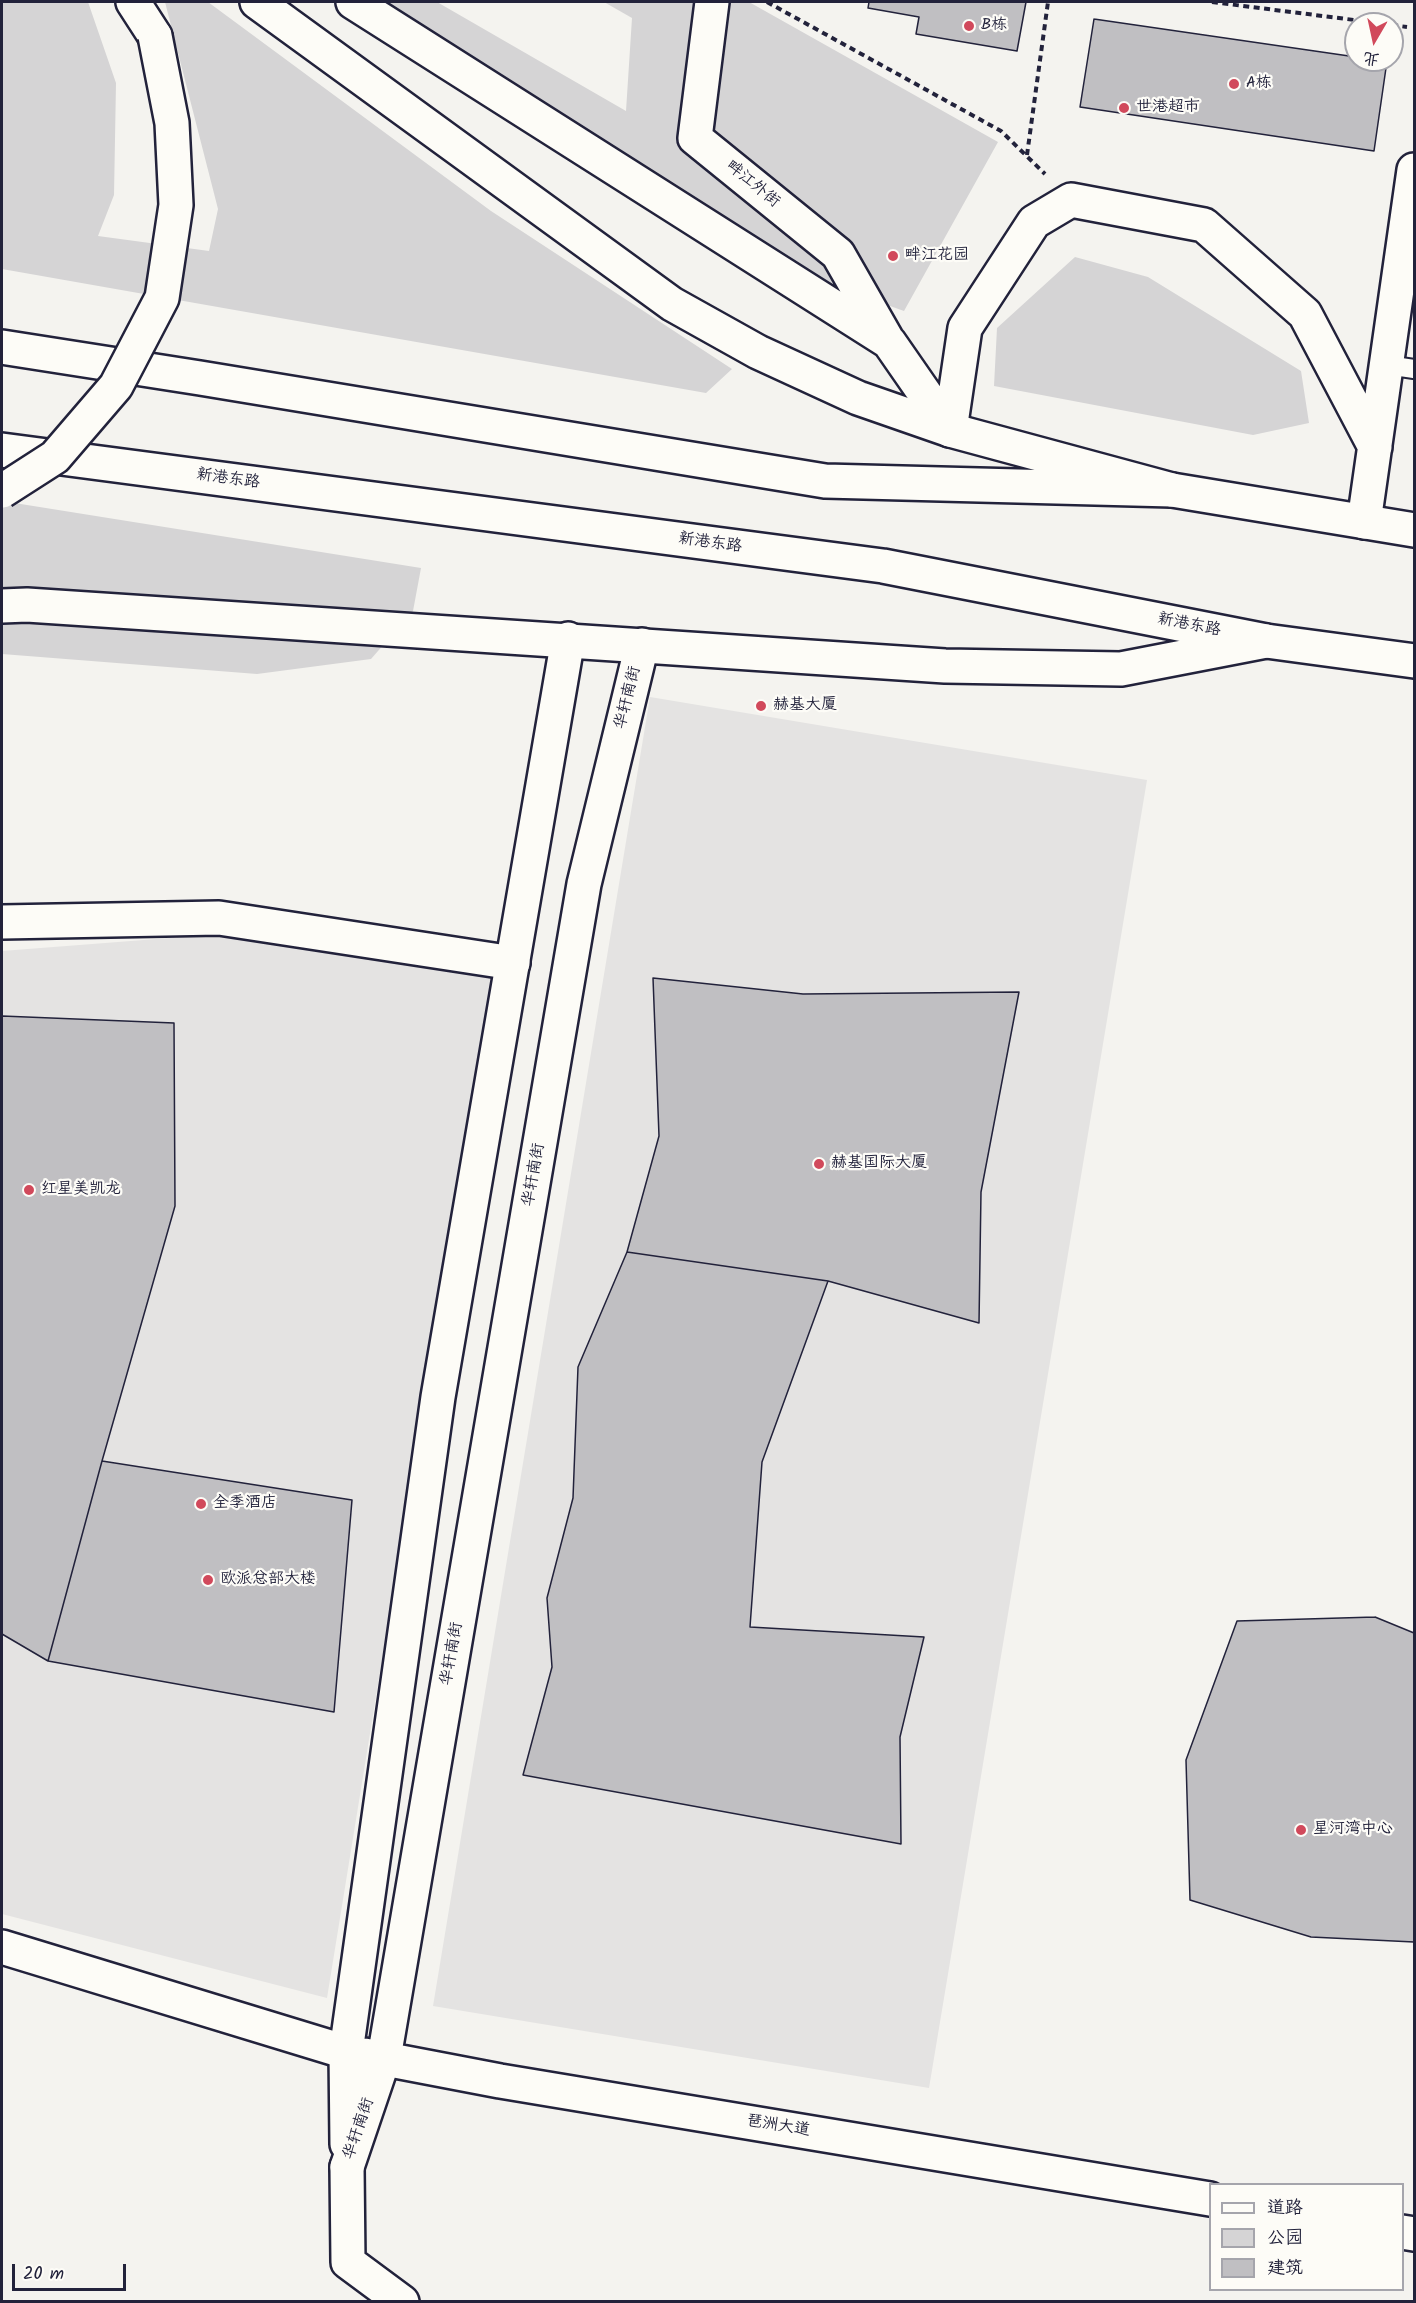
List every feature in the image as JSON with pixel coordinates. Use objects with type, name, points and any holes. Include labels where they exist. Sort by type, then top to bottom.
[{"type":"main road","points":[[2,491],[55,457],[117,386],[162,298],[177,205],[172,123],[155,36],[133,2]]},
{"type":"main road","points":[[257,2],[672,304],[758,352],[858,398],[950,430],[1172,490],[1414,530]]},
{"type":"main road","points":[[353,2],[889,342],[950,430]]},
{"type":"main road","name":"畔江外街","points":[[712,2],[695,138],[838,254],[889,342]]},
{"type":"main road","points":[[1364,522],[1375,447],[1401,367],[1414,170]]},
{"type":"main road","points":[[950,430],[965,328],[1034,222],[1071,201],[1204,225],[1305,314],[1375,447]]},
{"type":"main road","points":[[2,347],[825,481],[1172,490]]},
{"type":"main road","name":"新港东路","points":[[2,450],[883,566],[1266,640],[1414,661]]},
{"type":"main road","points":[[2,606],[27,605],[568,639],[945,666],[1121,669],[1266,640]]},
{"type":"main road","name":"华轩南街","points":[[347,2167],[346,2052],[438,1397],[568,639]]},
{"type":"main road","name":"华轩南街","points":[[347,2167],[384,2058],[584,884],[642,645]]},
{"type":"main road","points":[[2,921],[219,918],[513,963]]},
{"type":"main road","name":"琶洲大道","points":[[2,1947],[346,2052],[500,2081],[1209,2199]]},
{"type":"main road","points":[[347,2167],[348,2262],[402,2301]]},
{"type":"path","points":[[767,2],[1001,131],[1071,201]]},
{"type":"path","points":[[1026,156],[1048,2]]},
{"type":"path","points":[[1212,2],[1344,19]]},
{"type":"shaded area","points":[[650,697],[1147,780],[929,2088],[433,2006]]},
{"type":"shaded area","points":[[221,934],[494,970],[327,1998],[2,1914],[2,951]]},
{"type":"green space","points":[[2,2],[88,2],[116,83],[114,195],[98,236],[209,251],[218,209],[165,2],[208,2],[491,211],[732,369],[706,393],[2,269]]},
{"type":"green space","points":[[383,2],[437,2],[626,111],[632,18],[604,2],[749,2],[998,142],[904,311],[787,269]]},
{"type":"green space","points":[[1075,257],[1148,277],[1301,371],[1309,423],[1253,435],[994,386],[997,328]]},
{"type":"green space","points":[[2,501],[421,568],[413,611],[371,659],[257,674],[2,654]]},
{"type":"building","name":"B栋","points":[[869,2],[1026,2],[1017,51],[916,34],[919,17],[868,8]]},
{"type":"building","name":"A栋","points":[[1094,19],[1344,55],[1344,72],[1385,72],[1374,151],[1080,107]]},
{"type":"building","name":"赫基国际大厦","points":[[653,978],[803,994],[1019,992],[981,1192],[979,1323],[828,1281],[627,1252],[659,1136]]},
{"type":"building","points":[[2,1016],[174,1023],[175,1206],[48,1661],[2,1634]]},
{"type":"building","points":[[627,1252],[828,1281],[762,1462],[750,1627],[924,1637],[900,1737],[901,1844],[523,1775],[552,1667],[547,1598],[573,1498],[578,1367]]},
{"type":"building","name":"欧派总部大楼","points":[[102,1461],[352,1500],[334,1712],[48,1661]]},
{"type":"building","name":"星河湾中心","points":[[1375,1617],[1414,1633],[1414,1942],[1311,1937],[1190,1900],[1186,1760],[1237,1621]]},
{"type":"place","name":"B栋","points":[[969,26]]},
{"type":"place","name":"A栋","points":[[1234,84]]},
{"type":"place","name":"世港超市","points":[[1124,108]]},
{"type":"place","name":"畔江花园","points":[[893,256]]},
{"type":"place","name":"赫基大厦","points":[[761,706]]},
{"type":"place","name":"赫基国际大厦","points":[[819,1164]]},
{"type":"place","name":"红星美凯龙","points":[[29,1190]]},
{"type":"place","name":"全季酒店","points":[[201,1504]]},
{"type":"place","name":"欧派总部大楼","points":[[208,1580]]},
{"type":"place","name":"星河湾中心","points":[[1301,1830]]}]
